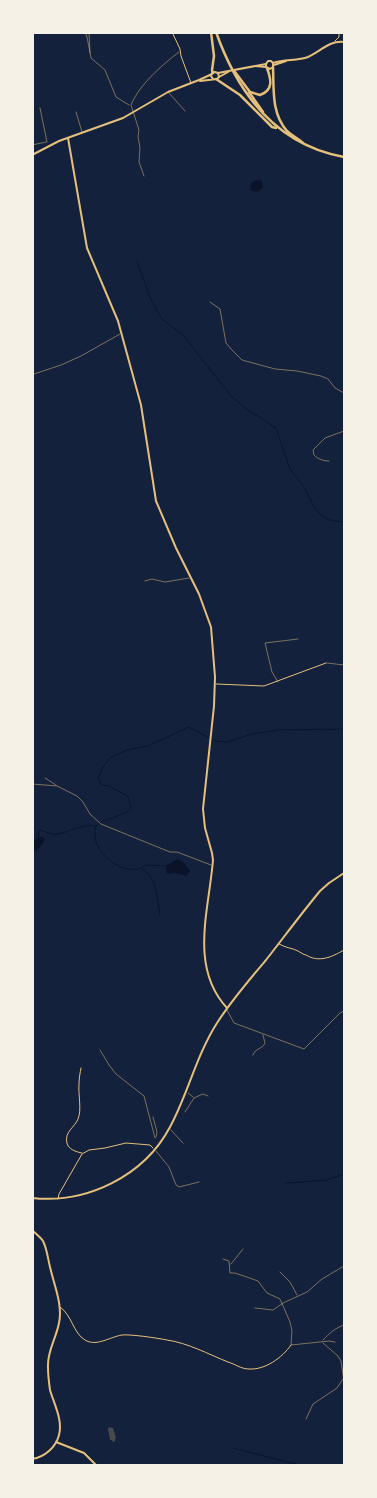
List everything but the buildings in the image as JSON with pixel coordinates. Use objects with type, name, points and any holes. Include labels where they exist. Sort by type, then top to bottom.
[{"type":"highway","points":[[211,32],[214,56],[212,73]]},
{"type":"highway","points":[[216,32],[229,64],[262,109],[265,116]]},
{"type":"highway","points":[[273,65],[273,94],[278,117],[288,131],[306,146]]},
{"type":"highway","points":[[247,89],[257,95],[267,91],[271,81],[267,66]]},
{"type":"highway","points":[[238,77],[252,100],[265,116],[280,129],[306,146],[344,157]]},
{"type":"highway","points":[[215,79],[240,95],[272,126],[280,129]]},
{"type":"main road","points":[[32,155],[68,138],[112,122],[168,92],[212,73],[228,72],[255,66],[267,66],[270,69],[273,65],[307,57],[335,41],[344,42]]},
{"type":"main road","points":[[267,66],[269,61],[273,65]]},
{"type":"main road","points":[[199,80],[215,79],[228,72]]},
{"type":"main road","points":[[212,73],[215,79]]},
{"type":"main road","points":[[68,138],[87,248],[114,311],[121,333],[143,417],[156,501],[176,548],[205,607],[211,627],[215,684],[203,809],[205,828],[212,853],[212,866],[204,928],[205,956],[214,992],[227,1008]]},
{"type":"main road","points":[[32,1198],[58,1199],[89,1193],[115,1182],[134,1169],[154,1149],[169,1129],[208,1038],[227,1008],[322,889],[344,873]]},
{"type":"main road","points":[[32,1230],[41,1239],[47,1252],[60,1307],[59,1322],[49,1350],[48,1361],[50,1389],[60,1423],[60,1430],[56,1442],[48,1452],[43,1456],[32,1459]]},
{"type":"main road","points":[[56,1442],[84,1453],[97,1466]]},
{"type":"street","points":[[172,32],[180,49],[191,83]]},
{"type":"street","points":[[335,41],[339,37],[339,32]]},
{"type":"street","points":[[215,684],[264,686],[326,663]]},
{"type":"street","points":[[279,944],[317,959],[330,957],[344,950]]},
{"type":"street","points":[[81,1068],[79,1084],[80,1115],[78,1121],[66,1137],[69,1148],[82,1154]]},
{"type":"street","points":[[58,1199],[82,1154],[89,1150],[126,1143],[150,1145],[154,1149]]},
{"type":"street","points":[[60,1307],[66,1312],[80,1335],[86,1341],[94,1343],[124,1335],[168,1340],[250,1369],[261,1368],[269,1364],[291,1346]]},
{"type":"lane","points":[[85,32],[88,37],[92,60],[105,71],[115,95],[130,106],[133,112],[139,130],[139,162],[144,176]]},
{"type":"lane","points":[[89,32],[90,54]]},
{"type":"lane","points":[[130,106],[150,78],[180,51]]},
{"type":"lane","points":[[168,92],[185,111]]},
{"type":"lane","points":[[40,108],[47,142]]},
{"type":"lane","points":[[76,112],[82,133]]},
{"type":"lane","points":[[32,145],[47,142],[52,145]]},
{"type":"lane","points":[[210,302],[220,309],[226,343],[242,360],[275,369],[297,370],[321,376],[328,379],[335,388],[344,393]]},
{"type":"lane","points":[[34,374],[81,356],[121,333]]},
{"type":"lane","points":[[329,461],[322,460],[314,455],[313,450],[325,438],[344,431]]},
{"type":"lane","points":[[145,581],[152,578],[165,582],[191,578]]},
{"type":"lane","points":[[278,682],[272,672],[265,642],[298,640]]},
{"type":"lane","points":[[326,663],[344,665]]},
{"type":"lane","points":[[45,778],[80,798],[90,814],[101,824],[170,852],[177,852],[212,866]]},
{"type":"lane","points":[[32,784],[57,786]]},
{"type":"lane","points":[[227,1008],[234,1023],[304,1049],[344,1011]]},
{"type":"lane","points":[[253,1055],[253,1053],[264,1046],[262,1034]]},
{"type":"lane","points":[[100,1050],[116,1074],[144,1096],[155,1138]]},
{"type":"lane","points":[[186,1091],[194,1098]]},
{"type":"lane","points":[[185,1112],[194,1098],[204,1094],[208,1096]]},
{"type":"lane","points":[[150,1145],[157,1132],[153,1117]]},
{"type":"lane","points":[[169,1129],[183,1143]]},
{"type":"lane","points":[[154,1149],[169,1167],[176,1185],[179,1187],[198,1182]]},
{"type":"lane","points":[[230,1265],[243,1248]]},
{"type":"lane","points":[[224,1259],[229,1260],[230,1273],[258,1281],[267,1293],[277,1297],[282,1303],[292,1331],[291,1346],[335,1342]]},
{"type":"lane","points":[[255,1308],[273,1310],[282,1303],[298,1297],[322,1279],[344,1266]]},
{"type":"lane","points":[[280,1272],[290,1282],[298,1297]]},
{"type":"lane","points":[[322,1342],[330,1332],[344,1325]]},
{"type":"lane","points":[[306,1419],[312,1404],[337,1388],[344,1380],[341,1361],[322,1342]]},
{"type":"water","points":[[257,180],[262,181],[263,188],[257,192],[250,190],[251,183]]},
{"type":"water","points":[[42,836],[45,840],[33,853],[33,841]]},
{"type":"water","points":[[178,859],[190,871],[186,876],[175,873],[167,874],[165,866]]},
{"type":"waterway","points":[[137,262],[152,302],[162,319],[183,335],[232,397],[276,428],[290,469],[304,487],[315,509],[329,520],[344,522]]},
{"type":"waterway","points":[[38,837],[40,830],[56,834],[83,826],[96,826],[131,809],[128,796],[109,786],[101,785],[98,779],[103,767],[110,758],[127,750],[148,746],[189,727],[215,741],[227,742],[252,734],[279,730],[344,729]]},
{"type":"waterway","points":[[96,826],[95,836],[97,845],[110,861],[129,869],[138,869],[146,865],[165,866]]},
{"type":"waterway","points":[[142,869],[154,883],[160,916]]},
{"type":"waterway","points":[[286,1183],[327,1180],[344,1174]]},
{"type":"waterway","points":[[233,1448],[303,1466]]}]
